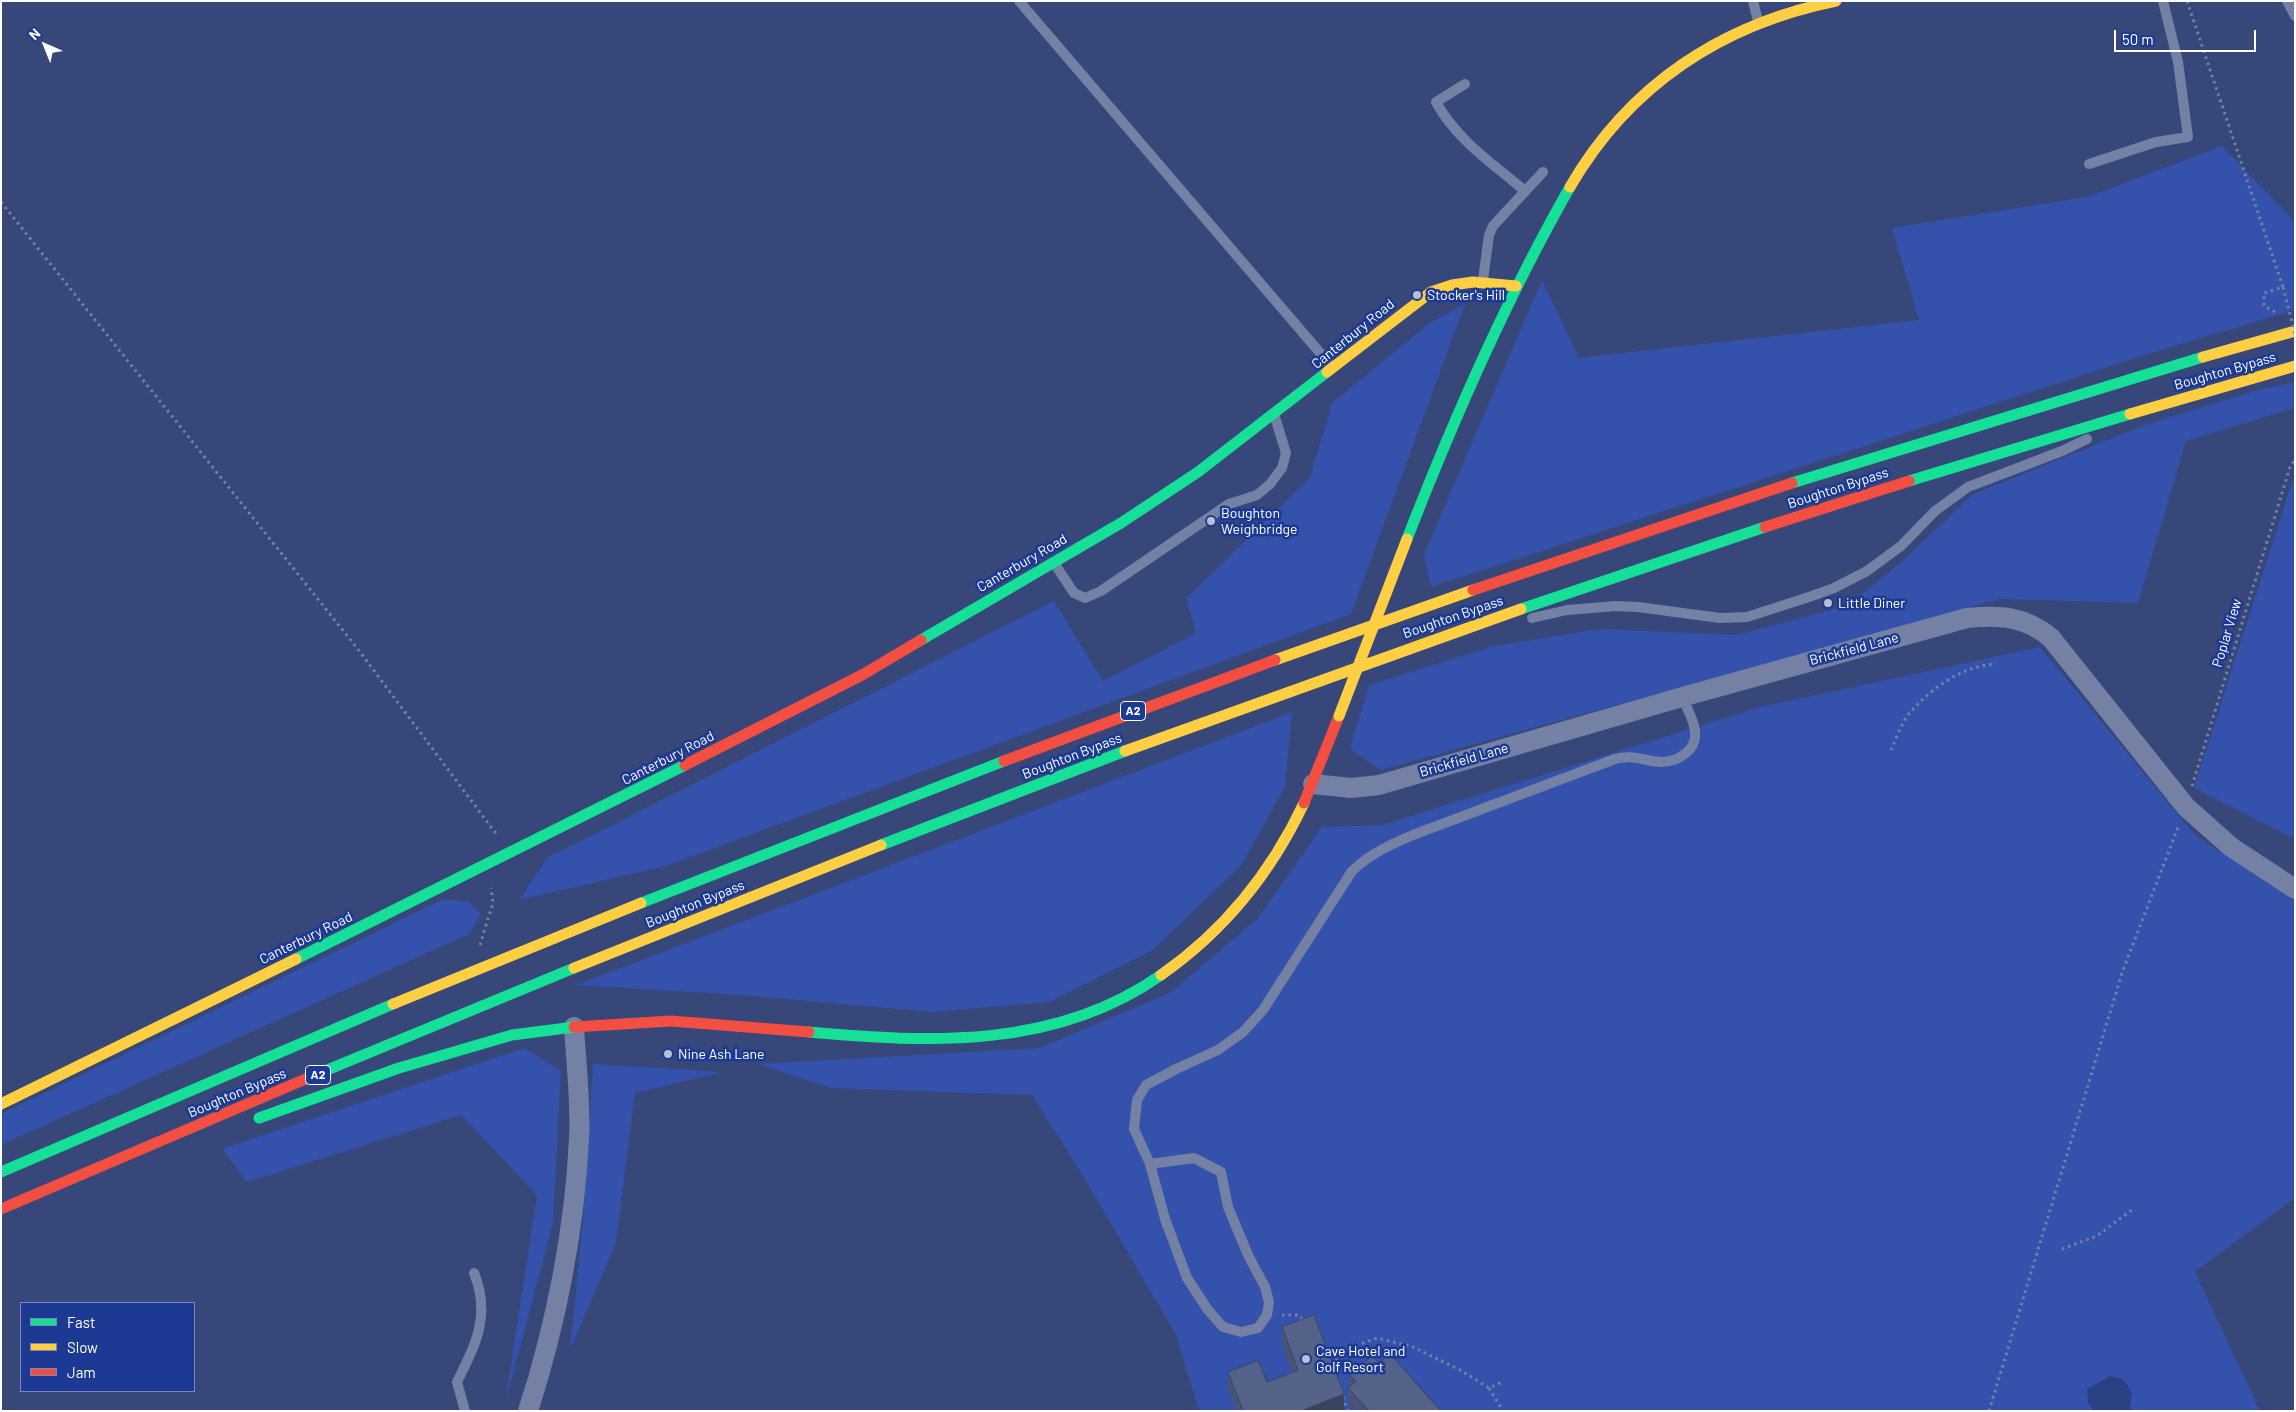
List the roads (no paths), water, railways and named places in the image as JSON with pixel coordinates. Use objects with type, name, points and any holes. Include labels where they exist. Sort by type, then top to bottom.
[{"type":"main road","points":[[244,1123],[399,1068],[512,1035],[612,1023],[701,1022],[877,1036],[958,1039],[1042,1029],[1088,1014],[1139,990],[1154,980],[1190,954],[1225,922],[1244,900],[1280,849],[1313,784],[1407,539],[1471,382],[1516,286],[1580,171],[1613,126],[1675,68],[1705,48],[1759,22],[1799,8],[1836,1]]},
{"type":"main road","name":"Canterbury Road","points":[[1,1104],[488,865],[862,675],[1121,523],[1198,472],[1431,292],[1452,284],[1483,281],[1516,286]]},
{"type":"main road","name":"Boughton Bypass","points":[[1,1172],[615,914],[976,772],[1270,661],[1671,522],[1993,419],[2295,333]]},
{"type":"main road","name":"Boughton Bypass","points":[[1,1209],[529,986],[1143,744],[1429,641],[1785,520],[2144,410],[2295,366]]},
{"type":"main road","points":[[106,1164],[207,1134]]},
{"type":"street","name":"Brickfield Lane","points":[[1313,784],[1351,788],[1379,785],[1682,697],[1967,618],[2010,617],[2039,627],[2051,638],[2186,807],[2231,847],[2295,889]]},
{"type":"street","points":[[528,1411],[543,1364],[571,1227],[580,1136],[574,1027]]},
{"type":"lane","points":[[1020,1],[1334,368]]},
{"type":"lane","points":[[1753,1],[1759,22]]},
{"type":"lane","points":[[2089,164],[2156,142],[2188,137],[2178,62],[2163,1]]},
{"type":"lane","points":[[2287,1],[2295,16]]},
{"type":"lane","points":[[1465,84],[1436,102],[1445,118],[1459,135],[1525,191]]},
{"type":"lane","points":[[1483,281],[1490,230],[1543,172]]},
{"type":"lane","points":[[1429,641],[1567,610],[1593,607],[1638,607],[1720,618],[1747,616],[1809,597],[1834,588],[1867,571],[1901,546],[1935,511],[1968,487],[2062,451],[2144,410]]},
{"type":"lane","points":[[1053,562],[1074,593],[1085,598],[1101,591],[1229,504],[1257,495],[1282,468],[1286,453],[1274,414]]},
{"type":"lane","points":[[1150,1164],[1194,1158],[1221,1172],[1228,1207],[1248,1255],[1265,1287],[1269,1302],[1267,1315],[1258,1328],[1241,1332],[1223,1327],[1208,1310],[1187,1278],[1165,1219],[1150,1164],[1134,1129],[1137,1100],[1146,1085],[1218,1050],[1243,1032],[1263,1010],[1345,881],[1358,865],[1376,852],[1401,840],[1615,759],[1630,756],[1662,762],[1680,758],[1692,747],[1696,740],[1696,730],[1682,697]]},
{"type":"lane","points":[[465,1411],[457,1382],[471,1354],[482,1322],[481,1290],[474,1273]]},
{"type":"place","name":"Stocker's Hill","points":[[1417,295]]},
{"type":"place","name":"Boughton Weighbridge","points":[[1211,521]]},
{"type":"place","name":"Little Diner","points":[[1828,603]]},
{"type":"place","name":"Nine Ash Lane","points":[[668,1054]]},
{"type":"place","name":"Cave Hotel and Golf Resort","points":[[1306,1359]]}]
